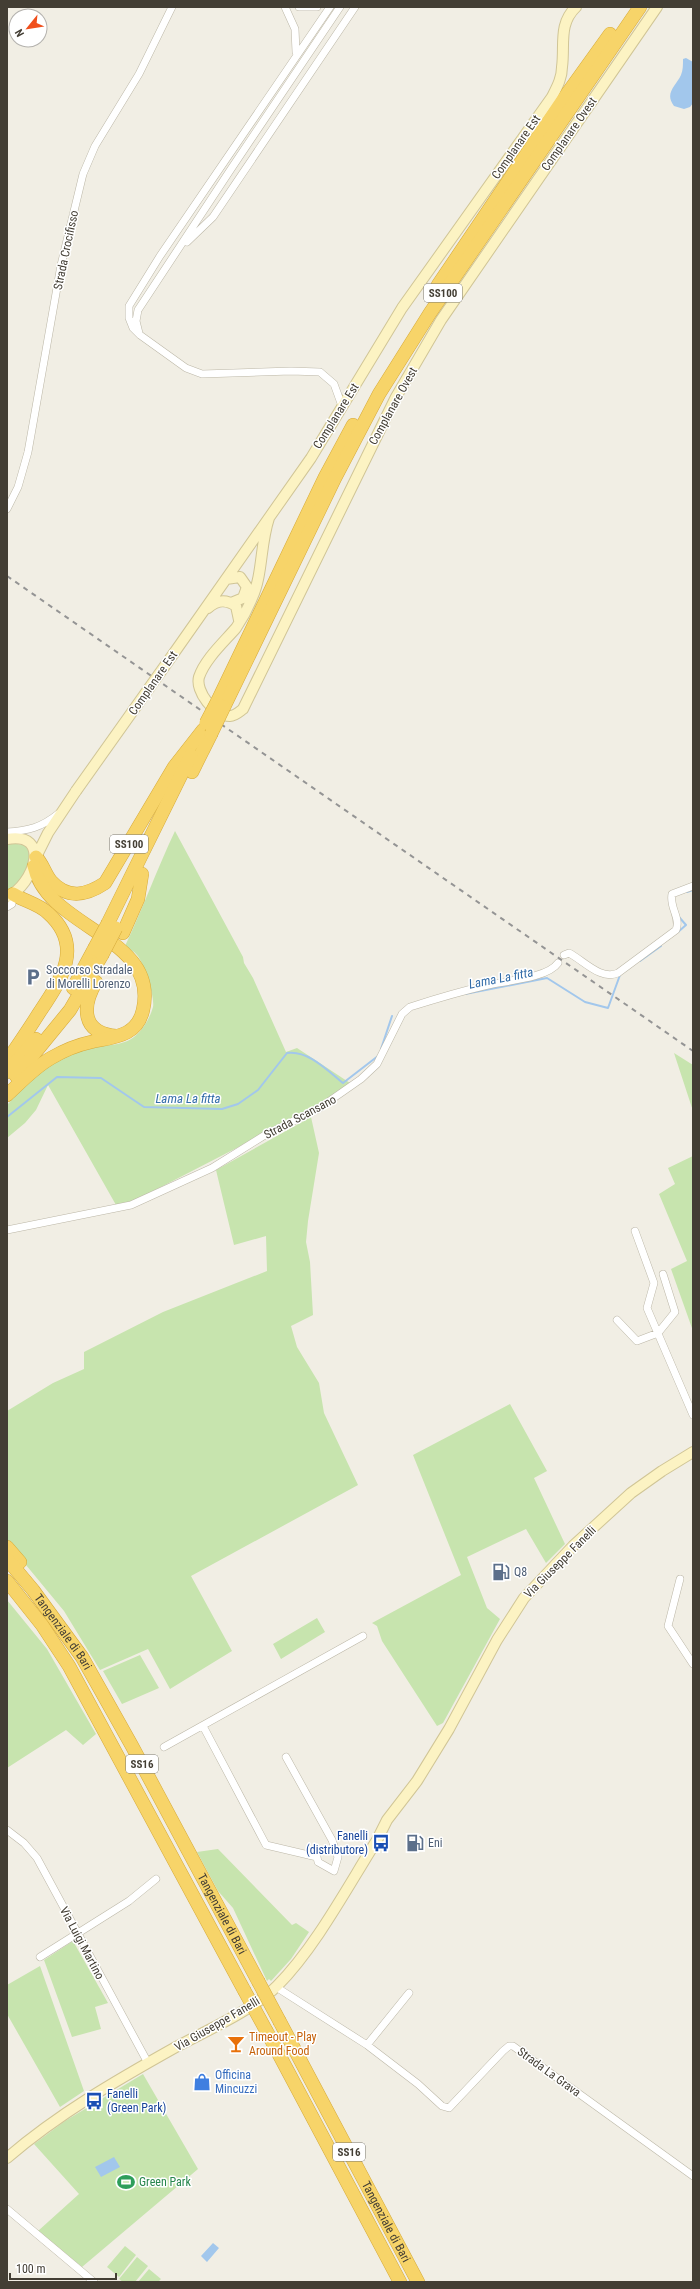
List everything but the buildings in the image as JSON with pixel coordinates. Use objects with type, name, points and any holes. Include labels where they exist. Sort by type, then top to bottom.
[{"type":"highway","name":"SS100","points":[[220,704],[325,477],[370,394],[425,304],[569,91],[630,7]]},
{"type":"highway","name":"SS100","points":[[7,1084],[23,1070],[70,1010],[102,954],[206,730],[379,394],[430,313],[640,7]]},
{"type":"highway","name":"SS100","points":[[35,862],[41,862],[52,882],[65,892],[77,895],[91,892],[105,883],[174,767],[206,730]]},
{"type":"highway","name":"SS100","points":[[122,1036],[106,1035],[95,1030],[89,1021],[86,1011],[90,994],[102,954],[115,928],[138,899],[142,874],[206,730]]},
{"type":"highway","points":[[7,1095],[38,1067],[65,1050],[90,1042],[122,1036],[130,1031],[138,1022],[143,1012],[145,990],[138,968],[126,954],[54,900],[39,882],[35,862]]},
{"type":"highway","points":[[13,901],[34,894],[54,900]]},
{"type":"highway","points":[[7,1061],[58,985],[67,958],[65,937],[60,926],[47,911],[13,901]]},
{"type":"highway","name":"SS100","points":[[7,1072],[26,1051],[102,954]]},
{"type":"highway","points":[[7,1547],[43,1590],[57,1621]]},
{"type":"highway","name":"Tangenziale di Bari","points":[[7,1559],[57,1621],[82,1657],[132,1746],[418,2282]]},
{"type":"highway","name":"Tangenziale di Bari","points":[[7,1581],[42,1626],[69,1666],[119,1756],[400,2282]]},
{"type":"highway","points":[[7,1592],[42,1626]]},
{"type":"main road","name":"Complanare Est","points":[[13,901],[29,877],[48,833],[61,811],[311,458],[402,308],[552,96],[562,72],[563,32],[567,20],[576,7]]},
{"type":"main road","name":"Complanare Ovest","points":[[269,518],[263,537],[257,585],[238,624],[204,667],[198,682],[199,690],[210,706],[224,715],[230,716],[243,709],[396,397],[441,320],[657,7]]},
{"type":"main road","points":[[203,612],[219,601],[232,603],[243,598],[247,587],[240,577],[226,579]]},
{"type":"main road","points":[[232,603],[238,610],[239,620]]},
{"type":"main road","points":[[7,837],[19,838],[27,841],[33,848],[35,862]]},
{"type":"main road","name":"Via Giuseppe Fanelli","points":[[7,2158],[37,2132],[148,2063],[238,2013],[276,1987],[303,1954],[377,1840],[387,1820],[414,1787],[449,1729],[497,1640],[524,1598],[573,1546],[631,1493],[662,1471],[693,1452]]},
{"type":"street","name":"Strada Crocifisso","points":[[7,509],[18,487],[28,452],[61,265],[84,174],[95,146],[139,74],[172,7]]},
{"type":"street","points":[[285,7],[295,29],[298,42],[296,54]]},
{"type":"street","points":[[299,7],[317,7]]},
{"type":"street","points":[[330,7],[296,54],[129,306],[129,318],[133,328],[140,335],[186,368],[202,374],[291,371],[320,372],[334,384],[342,406]]},
{"type":"street","points":[[140,335],[136,321],[138,310],[230,169],[340,7]]},
{"type":"street","points":[[177,252],[212,217],[355,7]]},
{"type":"street","points":[[7,837],[38,828],[61,811]]},
{"type":"street","points":[[564,955],[569,953],[603,974],[612,975],[618,973],[676,930],[679,924],[672,904],[672,894],[693,886]]},
{"type":"street","name":"Strada Scansano","points":[[7,1230],[131,1206],[175,1186],[212,1168],[265,1135],[318,1109],[356,1083],[377,1064],[402,1014],[410,1007],[487,985],[538,974],[552,969],[558,963]]},
{"type":"street","points":[[634,1231],[654,1283],[647,1308],[693,1415]]},
{"type":"street","points":[[617,1320],[638,1341],[658,1333],[675,1312],[663,1274]]},
{"type":"street","points":[[680,1579],[668,1626],[693,1664]]},
{"type":"street","points":[[164,1747],[363,1636]]},
{"type":"street","points":[[203,1726],[266,1845],[318,1857],[318,1862],[334,1872],[338,1857],[332,1840],[286,1757]]},
{"type":"street","name":"Via Luigi Martino","points":[[7,1830],[24,1843],[37,1858],[148,2063]]},
{"type":"street","points":[[40,1957],[129,1901],[156,1879]]},
{"type":"street","name":"Strada La Grava","points":[[276,1987],[367,2045],[418,2084],[442,2106],[449,2108],[508,2046],[513,2046],[693,2176]]},
{"type":"street","points":[[367,2045],[409,1993]]},
{"type":"street","points":[[7,2208],[94,2282]]},
{"type":"green space","points":[[175,831],[243,957],[244,963],[253,978],[286,1052],[297,1048],[350,1083],[314,1108],[130,1203],[116,1205],[48,1085],[36,1110],[25,1123],[7,1138],[7,1105],[40,1073],[58,1060],[85,1048],[114,1045],[128,1041],[134,1037],[146,1024],[153,1007],[151,988],[140,959],[134,952],[125,946]]},
{"type":"green space","points":[[10,843],[24,845],[28,850],[30,857],[26,870],[18,883],[7,891],[7,845]]},
{"type":"green space","points":[[674,1053],[693,1065],[693,1111]]},
{"type":"green space","points":[[311,1117],[319,1153],[306,1242],[310,1262],[313,1315],[291,1326],[297,1347],[319,1383],[324,1413],[358,1485],[191,1576],[232,1651],[170,1689],[148,1649],[100,1670],[64,1611],[7,1542],[7,1411],[53,1383],[84,1369],[84,1352],[163,1312],[267,1271],[266,1236],[234,1245],[216,1170]]},
{"type":"green space","points":[[693,1156],[693,1331],[671,1269],[687,1261],[659,1194],[675,1184],[668,1168]]},
{"type":"green space","points":[[510,1404],[547,1471],[534,1478],[565,1544],[546,1563],[526,1529],[467,1557],[487,1608],[500,1619],[443,1723],[437,1726],[382,1641],[377,1626],[372,1623],[461,1575],[413,1455]]},
{"type":"green space","points":[[7,1600],[47,1649],[96,1734],[83,1745],[66,1730],[7,1768]]},
{"type":"green space","points":[[317,1618],[325,1632],[281,1659],[273,1644]]},
{"type":"green space","points":[[140,1655],[159,1688],[122,1704],[103,1671]]},
{"type":"green space","points":[[218,1849],[292,1925],[296,1923],[309,1932],[291,1959],[271,1981],[269,1979],[267,1981],[233,1908],[218,1891],[197,1852]]},
{"type":"green space","points":[[73,1941],[108,2003],[95,2007],[101,2029],[72,2037],[44,1960]]},
{"type":"green space","points":[[40,1966],[84,2091],[60,2107],[7,2014],[7,1985]]},
{"type":"green space","name":"Green Park","points":[[143,2074],[198,2169],[82,2267],[38,2231],[79,2194],[34,2144],[65,2121]]},
{"type":"green space","points":[[125,2246],[136,2255],[119,2277],[107,2267]]},
{"type":"green space","points":[[137,2257],[148,2266],[135,2282],[123,2282],[119,2279]]},
{"type":"green space","points":[[149,2269],[161,2279],[158,2282],[138,2282]]},
{"type":"water","points":[[686,58],[693,62],[693,103],[690,107],[684,109],[674,106],[670,97],[672,90],[682,73],[683,59]]},
{"type":"water","points":[[114,2157],[120,2167],[101,2177],[95,2167]]},
{"type":"water","points":[[213,2243],[219,2248],[207,2262],[201,2256]]},
{"type":"waterway","name":"Lama La fitta","points":[[687,892],[693,890]]},
{"type":"waterway","name":"Lama La fitta","points":[[678,932],[686,925],[679,917]]},
{"type":"waterway","name":"Lama La fitta","points":[[640,961],[661,946]]},
{"type":"waterway","name":"Lama La fitta","points":[[465,994],[547,978],[585,1002],[608,1008],[620,975]]},
{"type":"waterway","name":"Lama La fitta","points":[[381,1049],[392,1016]]},
{"type":"waterway","name":"Lama La fitta","points":[[7,1117],[57,1077],[101,1078],[144,1107],[222,1109],[238,1104],[258,1090],[287,1053],[295,1053],[310,1058],[324,1067],[343,1083],[378,1056]]},
{"type":"railway","points":[[7,576],[693,1051]]},
{"type":"place","name":"Soccorso Stradale di Morelli Lorenzo","points":[[33,977]]},
{"type":"place","name":"Q8","points":[[501,1572]]},
{"type":"place","name":"Fanelli (distributore)","points":[[381,1843]]},
{"type":"place","name":"Eni","points":[[415,1843]]},
{"type":"place","name":"Timeout - Play Around Food","points":[[236,2044]]},
{"type":"place","name":"Officina Mincuzzi","points":[[202,2082]]},
{"type":"place","name":"Fanelli (Green Park)","points":[[94,2101]]},
{"type":"place","name":"Green Park","points":[[126,2182]]}]
